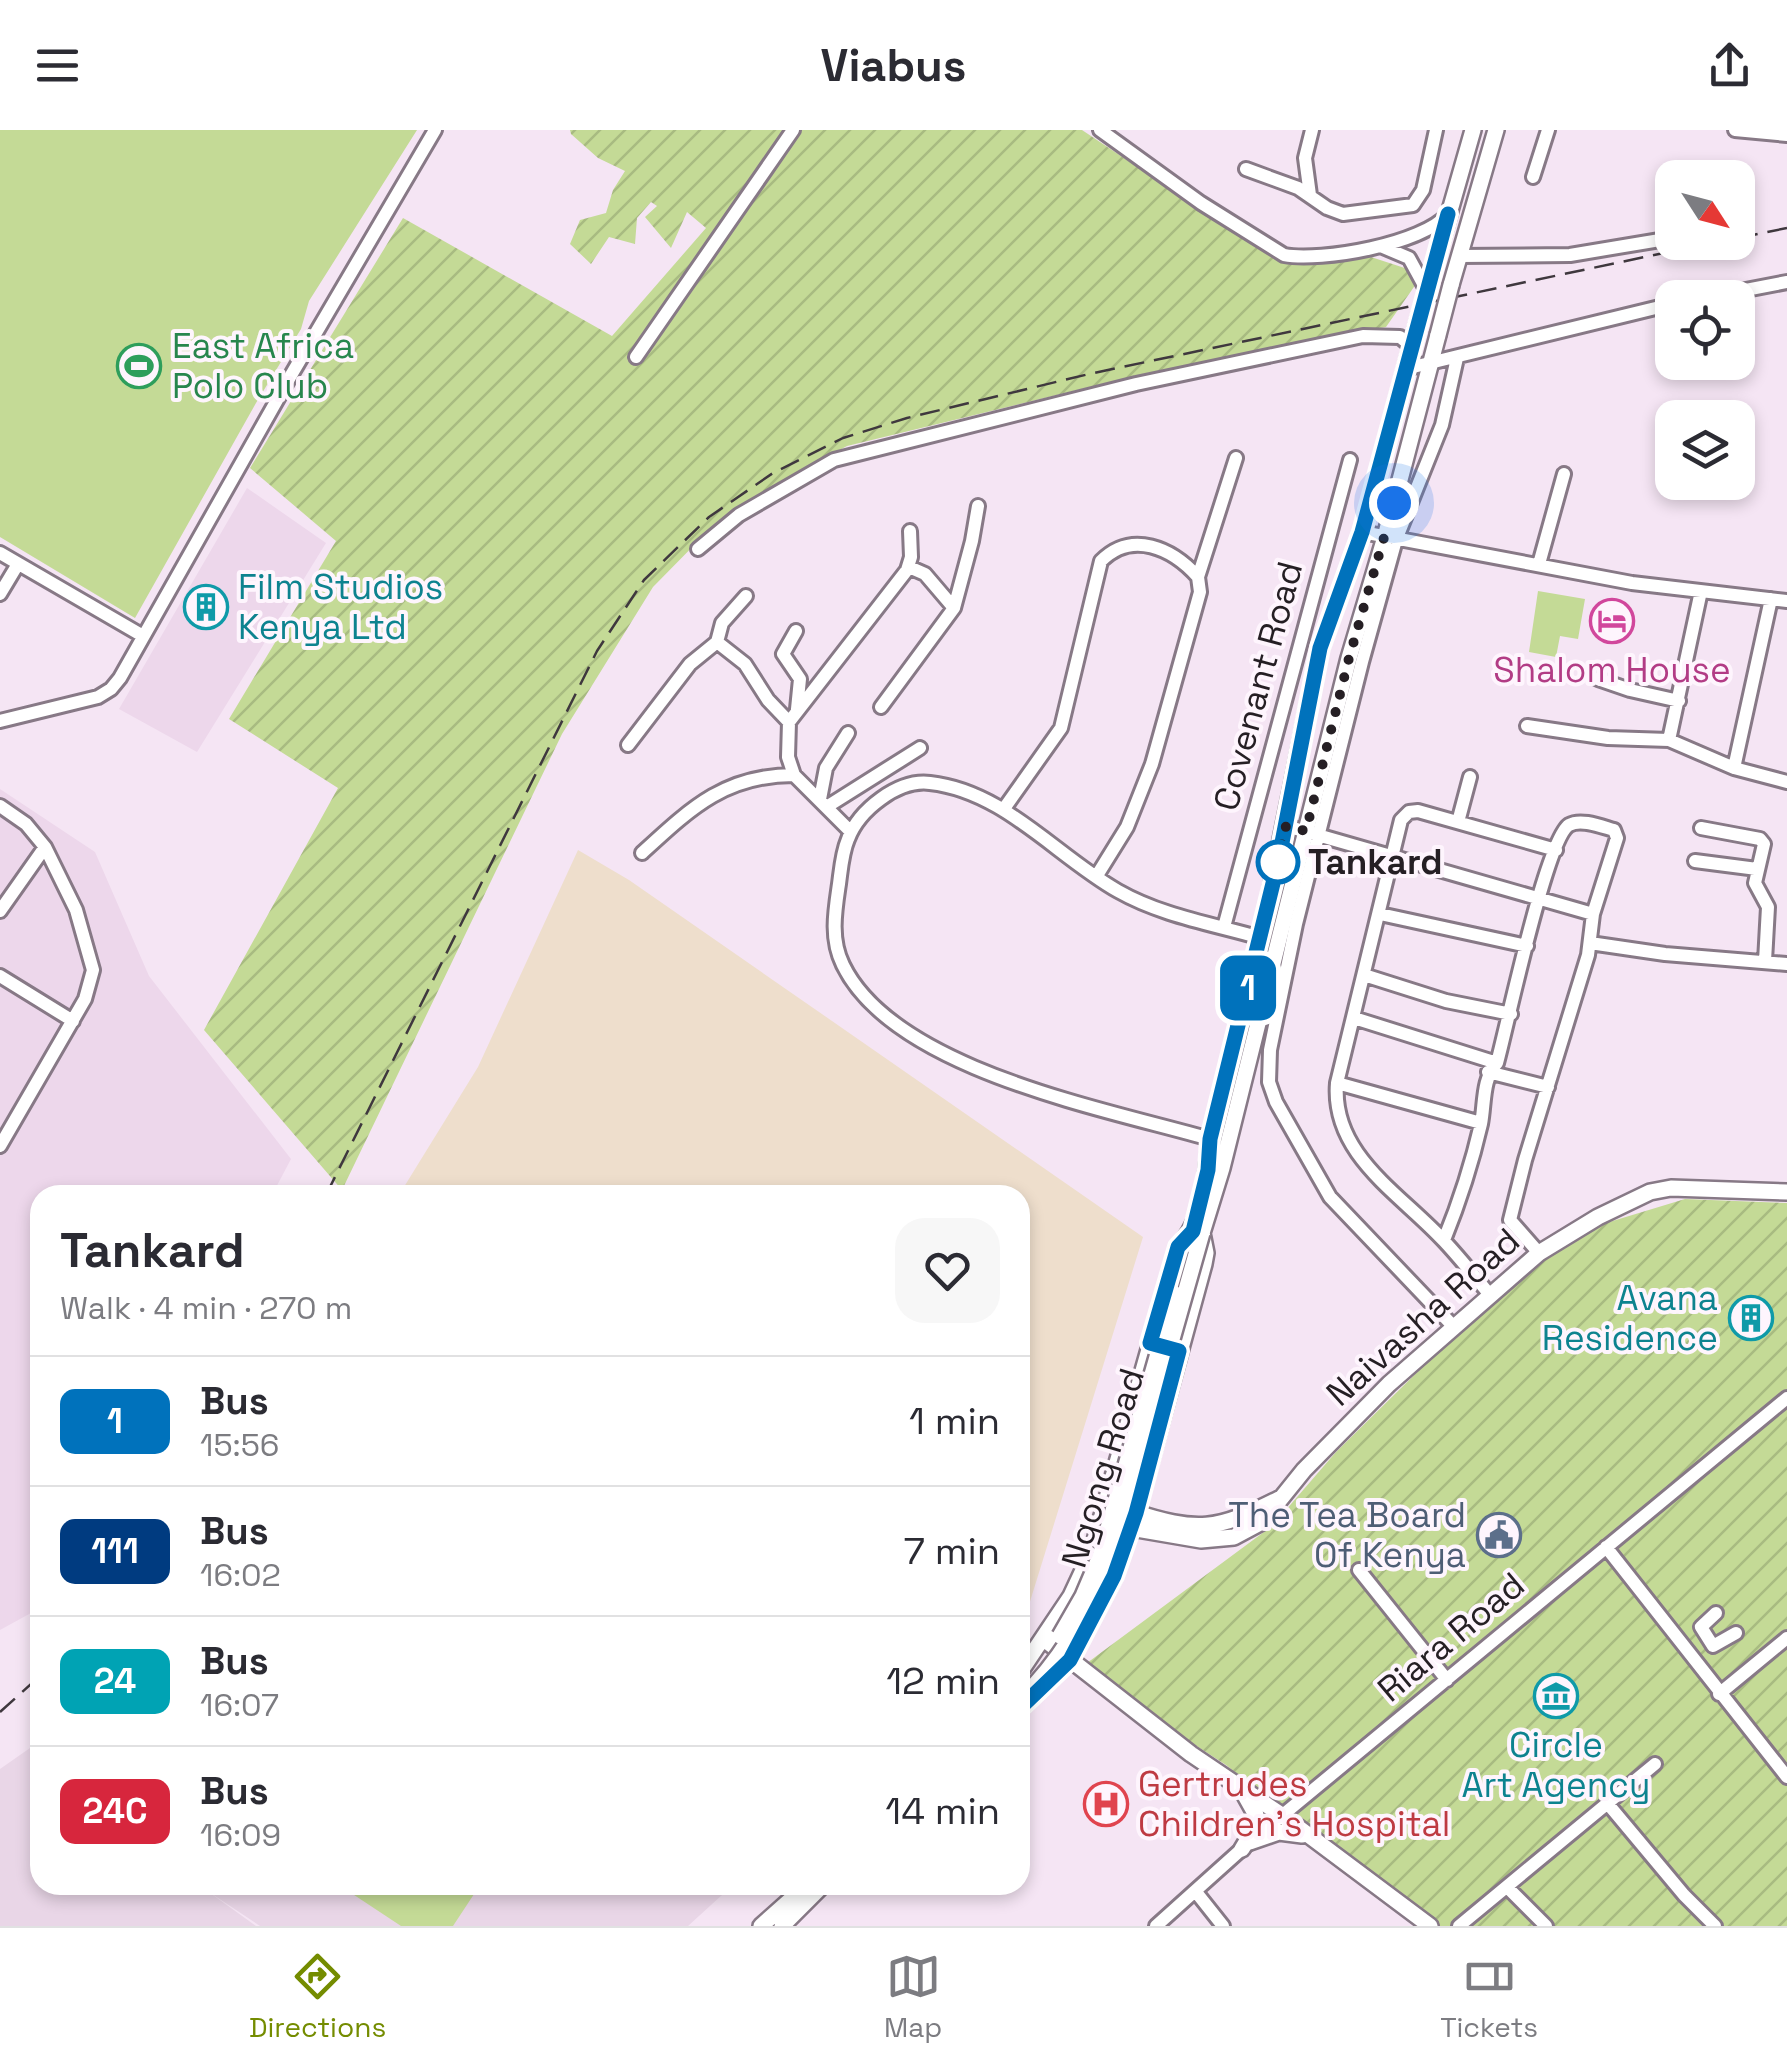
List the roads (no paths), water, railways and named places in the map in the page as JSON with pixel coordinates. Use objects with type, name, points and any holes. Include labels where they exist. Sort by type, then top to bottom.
[{"type":"main road","name":"Ngong Road","points":[[1030,1675],[1047,1657],[1083,1596],[1198,1232],[1210,1139],[1261,938],[1320,648],[1362,532],[1473,130]]},
{"type":"main road","name":"Ngong Road","points":[[1030,1689],[1053,1664],[1084,1618],[1107,1568],[1312,833],[1349,658],[1391,538],[1428,364],[1496,130]]},
{"type":"main road","name":"Naivasha Road","points":[[1134,1521],[1201,1540],[1234,1537],[1262,1522],[1344,1428],[1490,1295],[1539,1253],[1576,1228],[1656,1191],[1735,1188],[1787,1192]]},
{"type":"main road","name":"Ngong Road","points":[[1111,1505],[1178,1247],[1198,1232]]},
{"type":"main road","name":"Ngong Road","points":[[1030,1698],[1070,1660],[1114,1576],[1134,1521],[1206,1254],[1198,1232]]},
{"type":"main road","points":[[1150,1343],[1179,1351]]},
{"type":"main road","points":[[1111,1505],[1134,1521]]},
{"type":"main road","points":[[1106,1522],[1134,1521]]},
{"type":"main road","name":"Ngong Road","points":[[1030,1659],[1087,1563],[1106,1522]]},
{"type":"main road","points":[[1044,1640],[1191,1754],[1284,1816],[1430,1926]]},
{"type":"main road","points":[[1238,1783],[1256,1815],[1246,1846]]},
{"type":"main road","points":[[1246,1846],[1285,1832],[1311,1838]]},
{"type":"main road","points":[[761,1926],[795,1895]]},
{"type":"main road","points":[[782,1926],[813,1895]]},
{"type":"street","points":[[0,721],[105,694],[120,678],[435,130]]},
{"type":"street","points":[[636,357],[792,130]]},
{"type":"street","points":[[1100,130],[1200,203],[1278,253],[1298,257],[1380,247],[1434,228],[1448,214]]},
{"type":"street","points":[[1310,196],[1305,158],[1312,130]]},
{"type":"street","points":[[1246,169],[1344,214],[1413,205],[1423,190],[1436,130]]},
{"type":"street","points":[[1533,177],[1548,130]]},
{"type":"street","points":[[1735,130],[1787,136]]},
{"type":"street","points":[[1459,256],[1570,255],[1655,241]]},
{"type":"street","points":[[1380,247],[1410,258],[1427,291]]},
{"type":"street","points":[[1755,288],[1787,282]]},
{"type":"street","points":[[1405,369],[1655,308]]},
{"type":"street","points":[[698,550],[738,515],[834,460],[1136,384],[1363,336],[1414,338]]},
{"type":"street","points":[[1391,538],[1442,425],[1457,358]]},
{"type":"street","points":[[1096,878],[1127,826],[1152,764],[1200,592],[1198,577],[1236,458]]},
{"type":"street","name":"Covenant Road","points":[[1224,928],[1350,460]]},
{"type":"street","points":[[1539,564],[1564,474]]},
{"type":"street","points":[[881,707],[950,618],[978,506]]},
{"type":"street","points":[[793,718],[909,567],[910,531]]},
{"type":"street","points":[[1362,532],[1632,583],[1787,601]]},
{"type":"street","points":[[1004,810],[1059,733],[1101,562],[1120,547],[1156,546],[1198,577]]},
{"type":"street","points":[[0,553],[143,636]]},
{"type":"street","points":[[0,594],[18,564]]},
{"type":"street","points":[[909,567],[926,574],[954,608]]},
{"type":"street","points":[[1669,740],[1701,591]]},
{"type":"street","points":[[628,745],[690,664],[717,642],[722,623],[746,596]]},
{"type":"street","points":[[1734,768],[1772,598]]},
{"type":"street","points":[[796,631],[783,654],[800,680],[788,758],[794,775],[851,832]]},
{"type":"street","points":[[717,642],[745,664],[768,700],[793,718]]},
{"type":"street","points":[[1598,679],[1680,700]]},
{"type":"street","points":[[1527,726],[1608,738],[1669,740],[1734,768],[1787,782]]},
{"type":"street","points":[[824,802],[826,768],[848,733]]},
{"type":"street","points":[[824,802],[920,748]]},
{"type":"street","points":[[642,852],[718,791],[758,776],[794,775]]},
{"type":"street","points":[[1458,822],[1470,777]]},
{"type":"street","points":[[1210,1139],[984,1074],[904,1029],[877,1008],[851,979],[836,946],[836,906],[843,854],[860,818],[891,793],[918,782],[967,791],[1004,810],[1096,878],[1146,905],[1261,938]]},
{"type":"street","points":[[0,806],[26,824],[45,847],[76,910],[92,961],[90,991],[0,1146]]},
{"type":"street","points":[[1490,1295],[1444,1240],[1368,1166],[1348,1141],[1338,1112],[1337,1083],[1401,820],[1409,812],[1418,811],[1556,850]]},
{"type":"street","points":[[1444,1240],[1511,1014],[1539,898],[1564,830],[1574,823],[1609,828],[1617,833],[1593,914],[1590,943],[1510,1220],[1539,1253]]},
{"type":"street","points":[[1286,826],[1593,914]]},
{"type":"street","points":[[1701,828],[1760,839],[1764,848],[1756,887],[1768,907],[1765,961]]},
{"type":"street","points":[[1312,833],[1270,1054],[1269,1082],[1276,1102],[1330,1197],[1454,1327]]},
{"type":"street","points":[[0,911],[45,847]]},
{"type":"street","points":[[1695,861],[1757,869]]},
{"type":"street","points":[[1380,914],[1527,946]]},
{"type":"street","points":[[1590,943],[1787,964]]},
{"type":"street","points":[[0,976],[73,1021]]},
{"type":"street","points":[[1364,976],[1511,1014]]},
{"type":"street","points":[[1354,1018],[1548,1086]]},
{"type":"street","points":[[1250,1051],[1270,1054]]},
{"type":"street","points":[[1241,1085],[1269,1082]]},
{"type":"street","points":[[1337,1083],[1481,1122]]},
{"type":"street","name":"Riara Road","points":[[1156,1926],[1246,1846],[1787,1398]]},
{"type":"street","points":[[1606,1547],[1787,1777]]},
{"type":"street","points":[[1359,1570],[1447,1680]]},
{"type":"street","points":[[1716,1613],[1703,1624],[1703,1635],[1716,1647],[1736,1632]]},
{"type":"street","points":[[1683,1648],[1703,1635]]},
{"type":"street","points":[[1719,1694],[1787,1638]]},
{"type":"street","points":[[1459,1926],[1656,1764]]},
{"type":"street","points":[[1608,1804],[1715,1926]]},
{"type":"street","points":[[1507,1887],[1546,1926]]},
{"type":"street","points":[[1196,1892],[1223,1926]]},
{"type":"railway","points":[[1755,235],[1787,228]]},
{"type":"railway","points":[[331,1185],[597,651],[644,580],[709,517],[773,473],[843,438],[907,418],[1089,374],[1655,255]]},
{"type":"railway","points":[[0,1712],[30,1685]]},
{"type":"place","name":"East Africa Polo Club","points":[[139,366]]},
{"type":"place","name":"Film Studios Kenya Ltd","points":[[206,607]]},
{"type":"place","name":"Shalom House","points":[[1612,621]]},
{"type":"place","name":"Tankard","points":[[1278,862]]},
{"type":"place","name":"Avana Residence","points":[[1751,1318]]},
{"type":"place","name":"The Tea Board Of Kenya","points":[[1499,1535]]},
{"type":"place","name":"Circle Art Agency","points":[[1556,1696]]},
{"type":"place","name":"Gertrudes Children's Hospital","points":[[1106,1804]]}]
